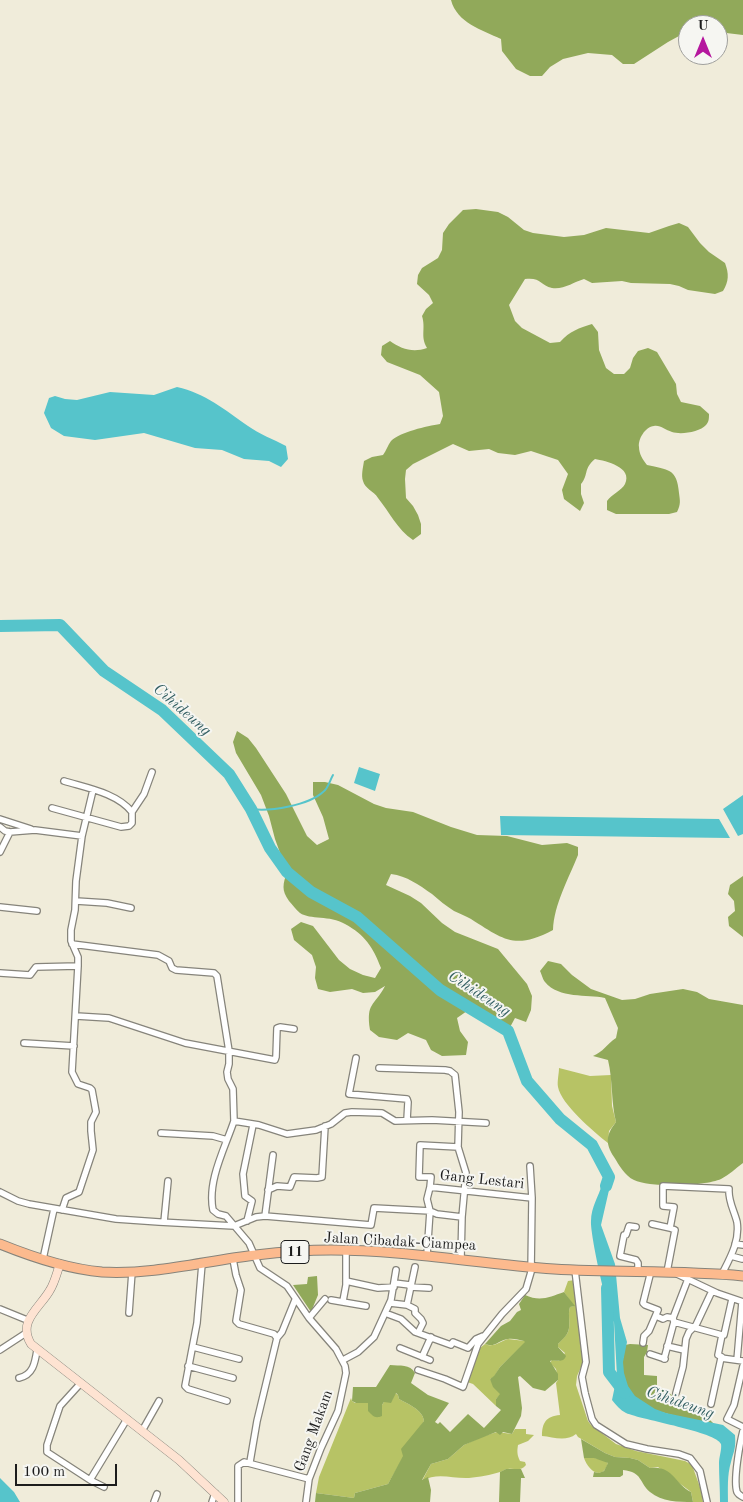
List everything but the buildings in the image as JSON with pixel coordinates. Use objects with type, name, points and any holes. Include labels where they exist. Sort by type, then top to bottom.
[{"type":"highway","name":"Jalan Cibadak-Ciampea","points":[[0,1244],[43,1259],[88,1270],[132,1272],[202,1264],[255,1255],[346,1250],[427,1255],[575,1270],[743,1276]]},
{"type":"main road","points":[[60,1264],[51,1289],[27,1320],[26,1333],[31,1344],[179,1460],[224,1502]]},
{"type":"street","points":[[52,808],[125,827],[129,826],[132,823],[132,812],[144,794],[152,772]]},
{"type":"street","points":[[64,780],[111,796],[127,806],[132,812]]},
{"type":"street","points":[[62,1210],[66,1198],[79,1192],[93,1150],[91,1130],[96,1112],[92,1090],[78,1084],[72,1072],[78,966],[77,953],[72,944],[72,930],[82,836],[93,790]]},
{"type":"street","points":[[0,819],[35,830],[82,836]]},
{"type":"street","points":[[0,827],[10,832],[35,830]]},
{"type":"street","points":[[0,852],[10,832]]},
{"type":"street","points":[[76,901],[107,903],[131,908]]},
{"type":"street","points":[[0,908],[37,910]]},
{"type":"street","points":[[72,944],[158,955],[169,961],[172,968],[176,970],[214,974],[217,976],[229,1051],[227,1072],[233,1089],[234,1121],[213,1186],[212,1208],[215,1213],[226,1216],[249,1243],[260,1268],[287,1286],[295,1300],[311,1316],[343,1360],[352,1356],[374,1337],[390,1303],[396,1270]]},
{"type":"street","points":[[0,972],[30,975],[36,967],[78,966]]},
{"type":"street","points":[[76,1016],[109,1018],[186,1043],[275,1060],[277,1028],[294,1029]]},
{"type":"street","points":[[24,1043],[74,1046]]},
{"type":"street","points":[[356,1058],[349,1094],[407,1099],[406,1120]]},
{"type":"street","points":[[379,1068],[450,1070],[455,1075],[459,1122],[458,1147],[466,1174],[461,1258]]},
{"type":"street","points":[[234,1121],[287,1134],[316,1130],[348,1112],[382,1113],[395,1121],[486,1123]]},
{"type":"street","points":[[247,1221],[252,1201],[245,1196],[243,1174],[253,1125]]},
{"type":"street","points":[[268,1190],[277,1186],[290,1187],[294,1177],[322,1177],[325,1126]]},
{"type":"street","points":[[161,1133],[213,1136],[227,1140]]},
{"type":"street","points":[[430,1187],[431,1177],[419,1177],[420,1145],[458,1147]]},
{"type":"street","points":[[265,1216],[273,1155]]},
{"type":"street","points":[[530,1166],[532,1198]]},
{"type":"street","points":[[164,1222],[168,1181]]},
{"type":"street","points":[[670,1228],[674,1207],[662,1206],[663,1186],[728,1188],[729,1202],[737,1222],[735,1244],[722,1274]]},
{"type":"street","name":"Gang Lestari","points":[[418,1370],[463,1387],[476,1348],[502,1314],[526,1289],[531,1272],[532,1198],[430,1187],[427,1198],[430,1211],[427,1255]]},
{"type":"street","points":[[0,1192],[18,1201],[116,1220],[234,1226],[256,1217],[265,1216],[371,1224],[374,1208],[430,1211],[437,1214],[462,1217]]},
{"type":"street","points":[[43,1259],[54,1209]]},
{"type":"street","points":[[652,1224],[675,1230],[670,1272],[712,1291],[743,1302],[740,1360],[718,1355],[722,1335],[656,1316]]},
{"type":"street","points":[[634,1271],[638,1263],[636,1260],[620,1256],[624,1235],[626,1235],[629,1226],[636,1228]]},
{"type":"street","points":[[735,1244],[743,1245]]},
{"type":"street","points":[[343,1301],[346,1281],[346,1250]]},
{"type":"street","points":[[731,1256],[742,1258]]},
{"type":"street","points":[[233,1259],[241,1290],[236,1321],[239,1324],[274,1334],[277,1338]]},
{"type":"street","points":[[202,1264],[197,1323],[185,1386],[188,1389],[227,1401]]},
{"type":"street","points":[[407,1305],[415,1268]]},
{"type":"street","points":[[575,1270],[586,1362],[582,1377],[592,1419],[609,1434],[626,1444],[679,1454],[690,1458],[700,1471],[707,1502]]},
{"type":"street","points":[[129,1313],[132,1272]]},
{"type":"street","points":[[643,1343],[644,1334],[648,1331],[658,1310],[643,1303],[651,1272]]},
{"type":"street","points":[[650,1354],[665,1359],[674,1320],[688,1279]]},
{"type":"street","points":[[346,1281],[378,1288],[394,1285],[429,1288]]},
{"type":"street","points":[[676,1393],[684,1367],[686,1339],[712,1291]]},
{"type":"street","points":[[311,1316],[328,1299],[366,1306]]},
{"type":"street","points":[[724,1335],[732,1299]]},
{"type":"street","points":[[250,1462],[257,1421],[277,1338],[282,1332],[295,1300]]},
{"type":"street","points":[[390,1303],[407,1305],[414,1309],[414,1313],[423,1322],[418,1333]]},
{"type":"street","points":[[0,1309],[27,1320]]},
{"type":"street","points":[[385,1313],[406,1322],[412,1330],[418,1333],[451,1345],[453,1342],[468,1348],[476,1339],[485,1336]]},
{"type":"street","points":[[0,1350],[26,1333]]},
{"type":"street","points":[[422,1356],[431,1337]]},
{"type":"street","points":[[667,1346],[684,1350]]},
{"type":"street","points":[[193,1347],[239,1359]]},
{"type":"street","points":[[400,1348],[430,1360]]},
{"type":"street","points":[[19,1378],[25,1376],[33,1368],[37,1350]]},
{"type":"street","points":[[712,1404],[722,1357]]},
{"type":"street","name":"Gang Makam","points":[[306,1502],[309,1479],[338,1410],[346,1373],[343,1360]]},
{"type":"street","points":[[188,1366],[233,1378]]},
{"type":"street","points":[[743,1366],[741,1387],[727,1419],[743,1429],[736,1481],[737,1491],[743,1497]]},
{"type":"street","points":[[80,1384],[60,1406],[46,1451],[104,1487]]},
{"type":"street","points":[[142,1431],[159,1401]]},
{"type":"street","points":[[90,1480],[126,1419]]},
{"type":"street","points":[[238,1502],[238,1466],[244,1462],[250,1462],[309,1479]]},
{"type":"street","points":[[212,1502],[215,1493]]},
{"type":"street","points":[[154,1502],[157,1494]]},
{"type":"green space","points":[[451,0],[743,0],[743,35],[728,33],[728,15],[678,15],[678,37],[634,64],[623,64],[612,55],[588,53],[563,59],[550,67],[542,76],[530,76],[516,69],[502,51],[501,39],[471,25],[454,8]]},
{"type":"green space","points":[[476,209],[498,212],[508,217],[524,230],[533,233],[564,237],[584,235],[606,228],[649,233],[679,223],[688,227],[709,252],[725,263],[728,274],[727,281],[723,291],[715,294],[688,290],[670,284],[622,281],[592,283],[584,279],[564,287],[552,288],[534,279],[525,279],[509,305],[515,321],[522,328],[550,343],[560,342],[575,330],[592,324],[598,332],[599,350],[606,368],[614,374],[624,374],[630,368],[633,358],[638,351],[648,348],[657,352],[676,384],[677,394],[681,402],[700,406],[709,414],[707,424],[699,429],[676,433],[659,426],[654,426],[645,431],[640,440],[640,452],[647,465],[666,469],[674,474],[680,500],[677,512],[669,514],[616,514],[607,510],[607,501],[624,486],[626,478],[622,469],[605,461],[595,459],[587,469],[581,484],[581,494],[584,503],[580,511],[564,499],[562,490],[568,474],[558,460],[531,451],[515,455],[498,453],[489,449],[469,451],[453,444],[413,464],[406,470],[406,498],[413,506],[421,524],[421,534],[413,540],[402,531],[376,496],[364,484],[362,471],[364,461],[383,455],[391,441],[407,432],[440,424],[443,416],[439,392],[420,375],[387,362],[381,355],[382,346],[390,341],[407,349],[427,348],[424,340],[422,316],[433,303],[429,295],[417,284],[418,275],[422,268],[438,258],[442,250],[443,233],[449,224],[463,210]]},
{"type":"green space","points":[[237,731],[248,738],[256,748],[286,794],[307,836],[317,845],[329,839],[323,817],[313,795],[313,782],[338,785],[374,804],[386,808],[413,812],[477,835],[507,836],[542,845],[567,843],[578,847],[578,855],[562,891],[553,930],[529,940],[519,941],[501,937],[454,911],[413,881],[391,874],[386,885],[421,903],[442,923],[455,932],[498,949],[527,984],[532,996],[531,1010],[526,1022],[515,1018],[508,1031],[491,1018],[467,1011],[457,1018],[460,1031],[468,1042],[466,1055],[442,1056],[431,1050],[426,1040],[408,1033],[397,1040],[379,1037],[370,1030],[370,1009],[385,986],[375,992],[363,993],[352,989],[330,992],[318,989],[315,978],[316,967],[312,955],[294,940],[291,929],[301,922],[313,926],[339,960],[350,969],[375,978],[381,968],[371,948],[363,937],[352,928],[333,919],[304,915],[286,897],[284,880],[287,872],[261,795],[236,753],[233,742]]},
{"type":"green space","points":[[743,876],[743,937],[729,926],[728,917],[735,911],[734,901],[728,894],[730,885]]},
{"type":"green space","points":[[548,961],[561,964],[591,989],[622,1000],[683,989],[697,992],[709,999],[743,1005],[743,1163],[721,1179],[691,1185],[642,1183],[625,1173],[611,1152],[608,1143],[610,1131],[616,1122],[608,1060],[593,1056],[616,1038],[618,1028],[605,998],[565,993],[558,991],[545,982],[540,971]]},
{"type":"green space","points":[[559,1068],[590,1076],[611,1075],[612,1106],[616,1122],[609,1131],[608,1143],[571,1109],[560,1094],[558,1087]]},
{"type":"green space","points":[[317,1276],[318,1295],[311,1312],[293,1285],[307,1284],[308,1277]]},
{"type":"green space","points":[[575,1280],[583,1360],[576,1385],[588,1421],[616,1444],[636,1451],[685,1461],[692,1465],[701,1490],[703,1502],[693,1502],[691,1492],[658,1467],[650,1468],[638,1460],[615,1457],[605,1453],[576,1434],[568,1438],[542,1436],[546,1421],[551,1417],[560,1415],[556,1369],[550,1363],[552,1360],[559,1361],[565,1353],[558,1347],[558,1344],[568,1331],[569,1310],[570,1307],[574,1306],[564,1292],[568,1281]]},
{"type":"green space","points":[[564,1292],[575,1306],[570,1307],[568,1331],[558,1344],[558,1347],[566,1356],[561,1361],[550,1361],[558,1374],[558,1380],[545,1391],[533,1388],[520,1376],[518,1377],[522,1408],[521,1416],[512,1434],[503,1432],[500,1435],[496,1432],[464,1445],[448,1459],[431,1464],[422,1480],[428,1477],[431,1490],[430,1502],[315,1502],[316,1493],[354,1498],[355,1493],[388,1484],[403,1456],[401,1449],[424,1421],[418,1411],[399,1399],[396,1393],[391,1403],[384,1402],[382,1405],[382,1416],[374,1416],[368,1411],[368,1403],[352,1401],[353,1387],[376,1387],[390,1365],[408,1367],[415,1373],[411,1383],[428,1395],[449,1403],[435,1422],[438,1424],[440,1422],[450,1432],[468,1414],[484,1428],[501,1410],[496,1406],[496,1399],[500,1394],[493,1387],[490,1379],[525,1342],[510,1339],[492,1345],[485,1344],[501,1326],[510,1321],[521,1310],[519,1304],[525,1295],[540,1298]]},
{"type":"green space","points":[[508,1339],[525,1341],[525,1343],[490,1379],[501,1394],[496,1399],[496,1406],[473,1384],[467,1382],[480,1348],[485,1344],[494,1345]]},
{"type":"green space","points":[[625,1345],[648,1345],[644,1357],[644,1375],[657,1376],[657,1386],[672,1395],[675,1403],[707,1412],[709,1419],[713,1423],[708,1425],[636,1405],[621,1372]]},
{"type":"green space","points":[[395,1393],[399,1399],[418,1411],[424,1421],[388,1484],[355,1493],[354,1498],[316,1493],[319,1477],[351,1398],[355,1403],[369,1403],[382,1416],[382,1405],[384,1402],[392,1400]]},
{"type":"green space","points":[[515,1429],[526,1429],[526,1434],[534,1435],[528,1441],[518,1445],[519,1459],[525,1462],[526,1465],[522,1468],[507,1469],[473,1478],[439,1476],[422,1481],[431,1464],[448,1459],[464,1445],[497,1432],[512,1434]]},
{"type":"green space","points":[[581,1439],[615,1457],[630,1458],[638,1460],[650,1468],[664,1469],[691,1492],[693,1502],[660,1498],[647,1489],[637,1475],[629,1471],[623,1470],[623,1475],[620,1477],[593,1477],[594,1472],[604,1471],[608,1463],[594,1458],[584,1458]]},
{"type":"green space","points":[[584,1458],[597,1458],[608,1463],[605,1469],[599,1473],[589,1467]]},
{"type":"green space","points":[[506,1469],[521,1469],[525,1478],[521,1478],[520,1502],[499,1502],[500,1472]]},
{"type":"water","points":[[177,387],[197,393],[223,408],[252,429],[286,446],[288,459],[281,467],[269,461],[244,459],[222,450],[195,448],[144,433],[95,440],[64,436],[51,428],[44,413],[49,398],[55,396],[77,400],[110,392],[154,395]]},
{"type":"water","points":[[359,767],[380,774],[375,791],[354,783]]},
{"type":"water","points":[[743,795],[743,834],[738,836],[723,809]]},
{"type":"water","points":[[500,816],[719,819],[730,838],[501,835]]},
{"type":"water","points":[[609,1170],[612,1177],[601,1225],[615,1264],[620,1318],[627,1342],[623,1362],[628,1386],[635,1396],[655,1409],[723,1425],[735,1435],[735,1447],[728,1477],[728,1502],[720,1502],[719,1463],[721,1444],[707,1435],[626,1413],[612,1400],[617,1376],[614,1322],[607,1304],[591,1229],[592,1211],[602,1183],[603,1173]]},
{"type":"water","points":[[0,1478],[14,1492],[20,1502],[0,1502]]},
{"type":"waterway","name":"Cihideung","points":[[0,626],[60,625],[104,671],[162,710],[229,774],[251,809],[270,848],[287,872],[311,892],[357,917],[440,990],[508,1031],[527,1081],[560,1119],[592,1145],[609,1177],[606,1186]]},
{"type":"waterway","points":[[251,809],[278,808],[309,801],[325,791],[333,775]]},
{"type":"waterway","name":"Cihideung","points":[[607,1288],[609,1372],[625,1393]]}]
